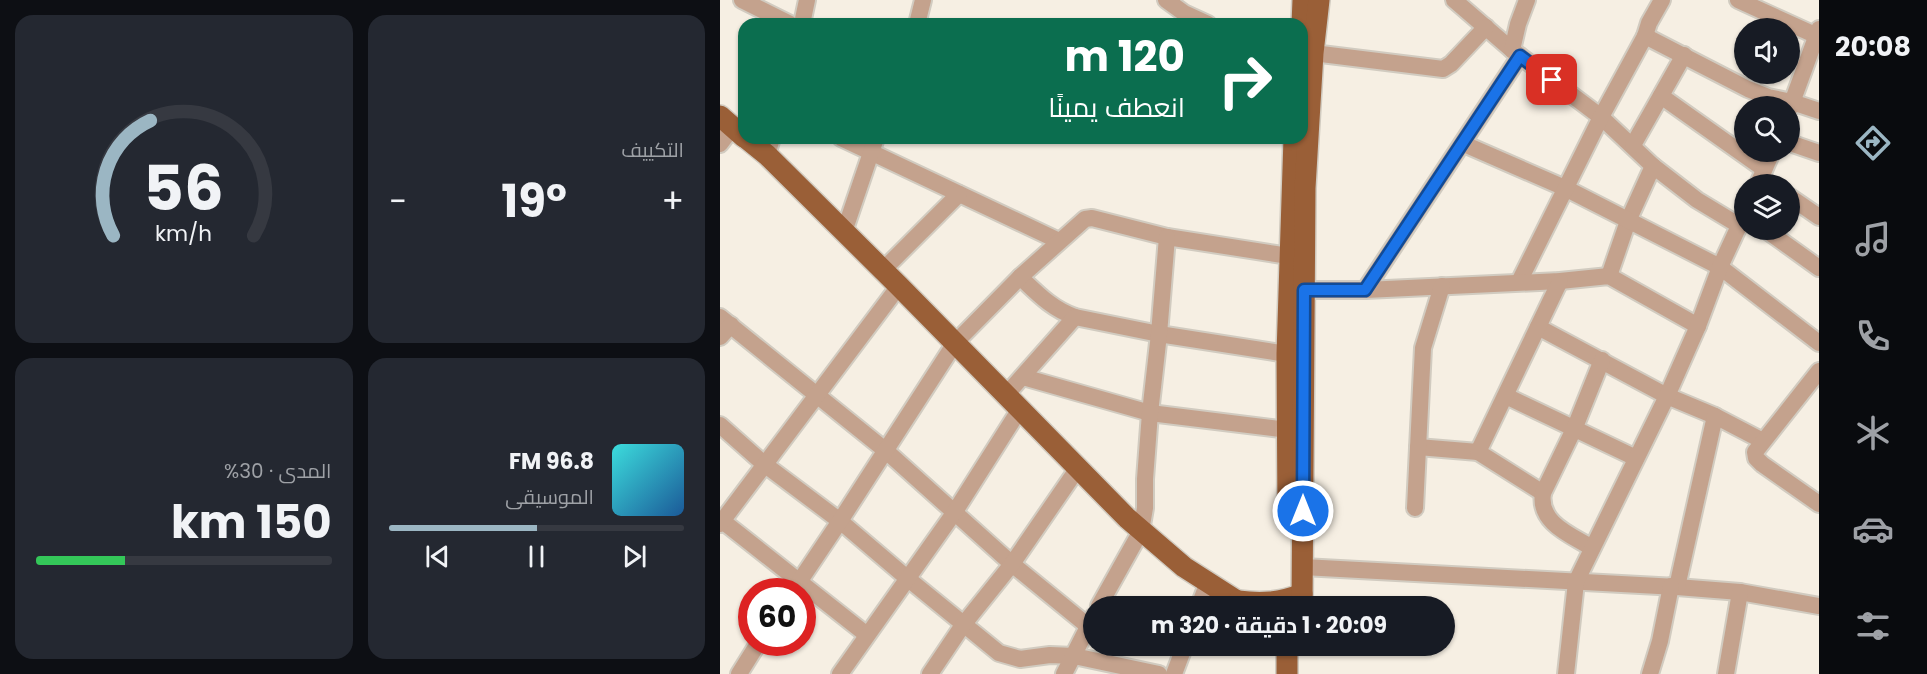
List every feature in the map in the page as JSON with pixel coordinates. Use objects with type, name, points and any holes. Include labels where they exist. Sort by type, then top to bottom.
[{"type":"main road","points":[[1302,18],[1303,0]]},
{"type":"main road","points":[[1308,137],[1313,52],[1319,0]]},
{"type":"main road","points":[[1294,144],[1289,256],[1296,290],[1303,567],[1296,596]]},
{"type":"main road","points":[[1295,596],[1287,430],[1287,354],[1296,290],[1308,144]]},
{"type":"main road","points":[[769,146],[844,232],[1141,531],[1171,558],[1230,596]]},
{"type":"main road","points":[[1287,656],[1287,674]]},
{"type":"main road","points":[[1301,656],[1301,674]]},
{"type":"street","points":[[742,0],[778,18]]},
{"type":"street","points":[[803,18],[807,0]]},
{"type":"street","points":[[918,18],[923,0]]},
{"type":"street","points":[[1166,0],[1195,18]]},
{"type":"street","points":[[1454,0],[1471,6],[1486,27],[1516,53],[1601,117],[1653,166],[1697,200],[1734,216]]},
{"type":"street","points":[[1365,290],[1464,144],[1516,53],[1518,24],[1527,0]]},
{"type":"street","points":[[1519,282],[1662,0]]},
{"type":"street","points":[[1738,0],[1818,33],[1812,68],[1796,96]]},
{"type":"street","points":[[1313,52],[1443,69],[1486,27]]},
{"type":"street","points":[[1645,36],[1766,96]]},
{"type":"street","points":[[1633,145],[1684,55]]},
{"type":"street","points":[[1661,96],[1758,174]]},
{"type":"street","points":[[1800,107],[1819,111]]},
{"type":"street","points":[[1464,144],[1565,188],[1720,267],[1819,343]]},
{"type":"street","points":[[844,232],[873,145],[959,194],[1059,241]]},
{"type":"street","points":[[1800,146],[1819,153]]},
{"type":"street","points":[[1609,276],[1628,221],[1653,166]]},
{"type":"street","points":[[883,270],[959,194]]},
{"type":"street","points":[[1800,203],[1819,217]]},
{"type":"street","points":[[801,578],[955,343],[1020,277],[1080,223],[1092,218],[1167,237],[1289,256]]},
{"type":"street","points":[[1105,596],[1141,531],[1145,508],[1150,413],[1167,237]]},
{"type":"street","points":[[1566,674],[1576,582],[1667,396],[1734,237]]},
{"type":"street","points":[[1780,240],[1819,268]]},
{"type":"street","points":[[1296,290],[1365,290],[1560,281],[1609,276],[1698,326]]},
{"type":"street","points":[[1020,277],[1045,301],[1075,317],[1159,334],[1287,354]]},
{"type":"street","points":[[1478,452],[1560,281]]},
{"type":"street","points":[[787,578],[721,521],[899,286]]},
{"type":"street","points":[[1415,508],[1423,348],[1442,286]]},
{"type":"street","points":[[840,674],[954,513],[1013,402],[1023,377],[1075,317]]},
{"type":"street","points":[[724,326],[818,395],[885,450],[1011,564],[1083,615]]},
{"type":"street","points":[[1538,327],[1667,396],[1715,416],[1763,441]]},
{"type":"street","points":[[1592,548],[1551,522],[1542,502],[1543,493],[1575,427],[1602,360]]},
{"type":"street","points":[[1819,371],[1755,452],[1758,460],[1819,504]]},
{"type":"street","points":[[1023,377],[1150,413],[1287,430]]},
{"type":"street","points":[[1506,396],[1636,458]]},
{"type":"street","points":[[1650,674],[1715,416]]},
{"type":"street","points":[[720,425],[764,464],[840,521],[999,653],[1014,659],[1050,655],[1074,656],[1159,674]]},
{"type":"street","points":[[1418,447],[1478,452],[1543,493]]},
{"type":"street","points":[[930,674],[1078,468]]},
{"type":"street","points":[[1303,567],[1674,586],[1740,592],[1819,606]]},
{"type":"street","points":[[1203,596],[1208,582]]},
{"type":"street","points":[[1726,674],[1740,592]]},
{"type":"street","points":[[816,600],[867,635]]},
{"type":"street","points":[[1064,674],[1083,637]]},
{"type":"street","points":[[739,674],[750,656]]},
{"type":"street","points":[[1174,674],[1181,656]]},
{"type":"route","points":[[1303,511],[1304,290],[1365,290],[1464,144],[1520,56],[1552,80]]}]
